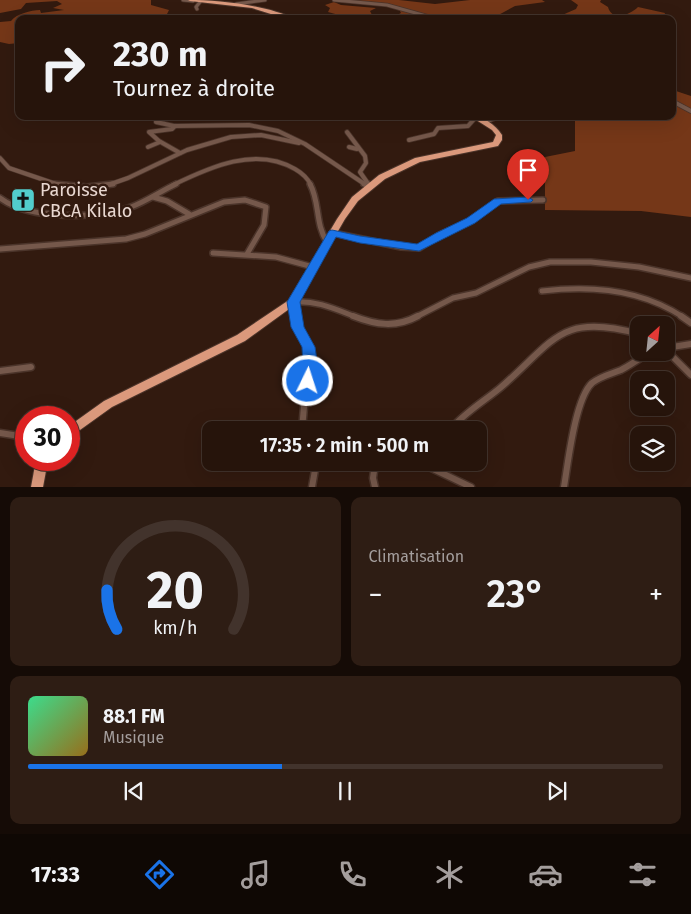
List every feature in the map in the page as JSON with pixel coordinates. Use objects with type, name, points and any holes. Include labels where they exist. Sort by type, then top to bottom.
[{"type":"highway","points":[[191,0],[236,4],[278,15]]},
{"type":"highway","points":[[80,424],[108,404],[241,338],[293,302],[332,233],[355,199],[382,177],[418,160],[495,144],[499,135],[495,129],[483,120]]},
{"type":"highway","points":[[37,486],[40,471]]},
{"type":"street","points":[[183,0],[191,0]]},
{"type":"street","points":[[236,4],[265,0]]},
{"type":"street","points":[[334,0],[388,5],[423,15]]},
{"type":"street","points":[[197,9],[196,7],[200,2]]},
{"type":"street","points":[[676,104],[691,110]]},
{"type":"street","points":[[409,140],[434,134],[438,128],[468,126],[477,120]]},
{"type":"street","points":[[156,122],[175,126],[241,125],[274,130],[299,142],[370,187]]},
{"type":"street","points":[[240,135],[241,125]]},
{"type":"street","points":[[175,126],[172,129],[149,132],[160,142],[180,153]]},
{"type":"street","points":[[347,132],[357,149],[365,156],[366,162],[360,172],[370,187]]},
{"type":"street","points":[[0,158],[2,164],[12,171],[30,175],[46,182],[93,187],[122,181],[180,153],[240,135],[260,135],[299,142]]},
{"type":"street","points":[[148,147],[160,142]]},
{"type":"street","points":[[349,147],[357,149]]},
{"type":"street","points":[[0,198],[11,207],[18,209],[84,215],[125,210],[190,176],[221,164],[254,159],[273,161],[296,169],[309,180],[315,193],[321,235],[327,242]]},
{"type":"street","points":[[153,197],[167,201],[190,214]]},
{"type":"street","points":[[0,249],[20,249],[126,239],[164,226],[190,214],[237,199],[249,200],[266,207],[267,212],[264,223],[247,254]]},
{"type":"street","points":[[332,233],[360,240],[419,248],[440,235],[471,221],[498,201],[543,200]]},
{"type":"street","points":[[213,253],[247,254],[297,260],[312,267]]},
{"type":"street","points":[[303,421],[310,367],[308,347],[297,327],[293,302],[312,301],[374,323],[394,325],[451,299],[474,294],[538,264],[564,262],[615,265],[662,270],[691,278]]},
{"type":"street","points":[[542,291],[560,288],[614,291],[665,306],[691,323]]},
{"type":"street","points":[[459,421],[472,407],[493,393],[538,350],[561,333],[581,326],[600,325],[630,331]]},
{"type":"street","points":[[675,347],[691,344]]},
{"type":"street","points":[[675,358],[691,375]]},
{"type":"street","points":[[564,486],[582,402],[589,386],[602,376],[623,369],[635,361]]},
{"type":"street","points":[[0,371],[31,367]]},
{"type":"street","points":[[0,433],[15,435]]},
{"type":"street","points":[[312,486],[315,471]]},
{"type":"street","points":[[374,471],[375,486]]},
{"type":"street","points":[[442,471],[471,486]]},
{"type":"shaded area","points":[[0,0],[151,0],[151,5],[169,10],[166,15],[19,15],[40,10],[41,13],[64,10],[53,8],[62,4],[57,1],[26,3],[21,9],[0,13]]},
{"type":"shaded area","points":[[356,0],[399,0],[435,4],[470,0],[542,0],[545,2],[515,6],[498,15],[397,15],[401,13],[400,11],[393,7],[355,2]]},
{"type":"shaded area","points":[[571,0],[601,0],[600,2],[615,15],[562,15],[576,9],[578,5]]},
{"type":"shaded area","points":[[334,2],[341,5],[376,8],[370,11],[372,15],[339,15],[328,12],[330,8],[325,5]]},
{"type":"shaded area","points":[[638,7],[665,13],[664,15],[624,15]]},
{"type":"shaded area","points":[[15,18],[15,43],[0,42],[0,22]]},
{"type":"shaded area","points":[[676,91],[691,96],[691,217],[641,211],[545,210],[545,157],[575,151],[575,120],[676,120]]},
{"type":"place","name":"Paroisse CBCA Kilalo","points":[[23,200]]},
{"type":"route","points":[[308,381],[310,367],[308,347],[297,327],[293,302],[332,233],[360,240],[419,248],[440,235],[471,221],[498,201],[512,199],[528,200]]}]
